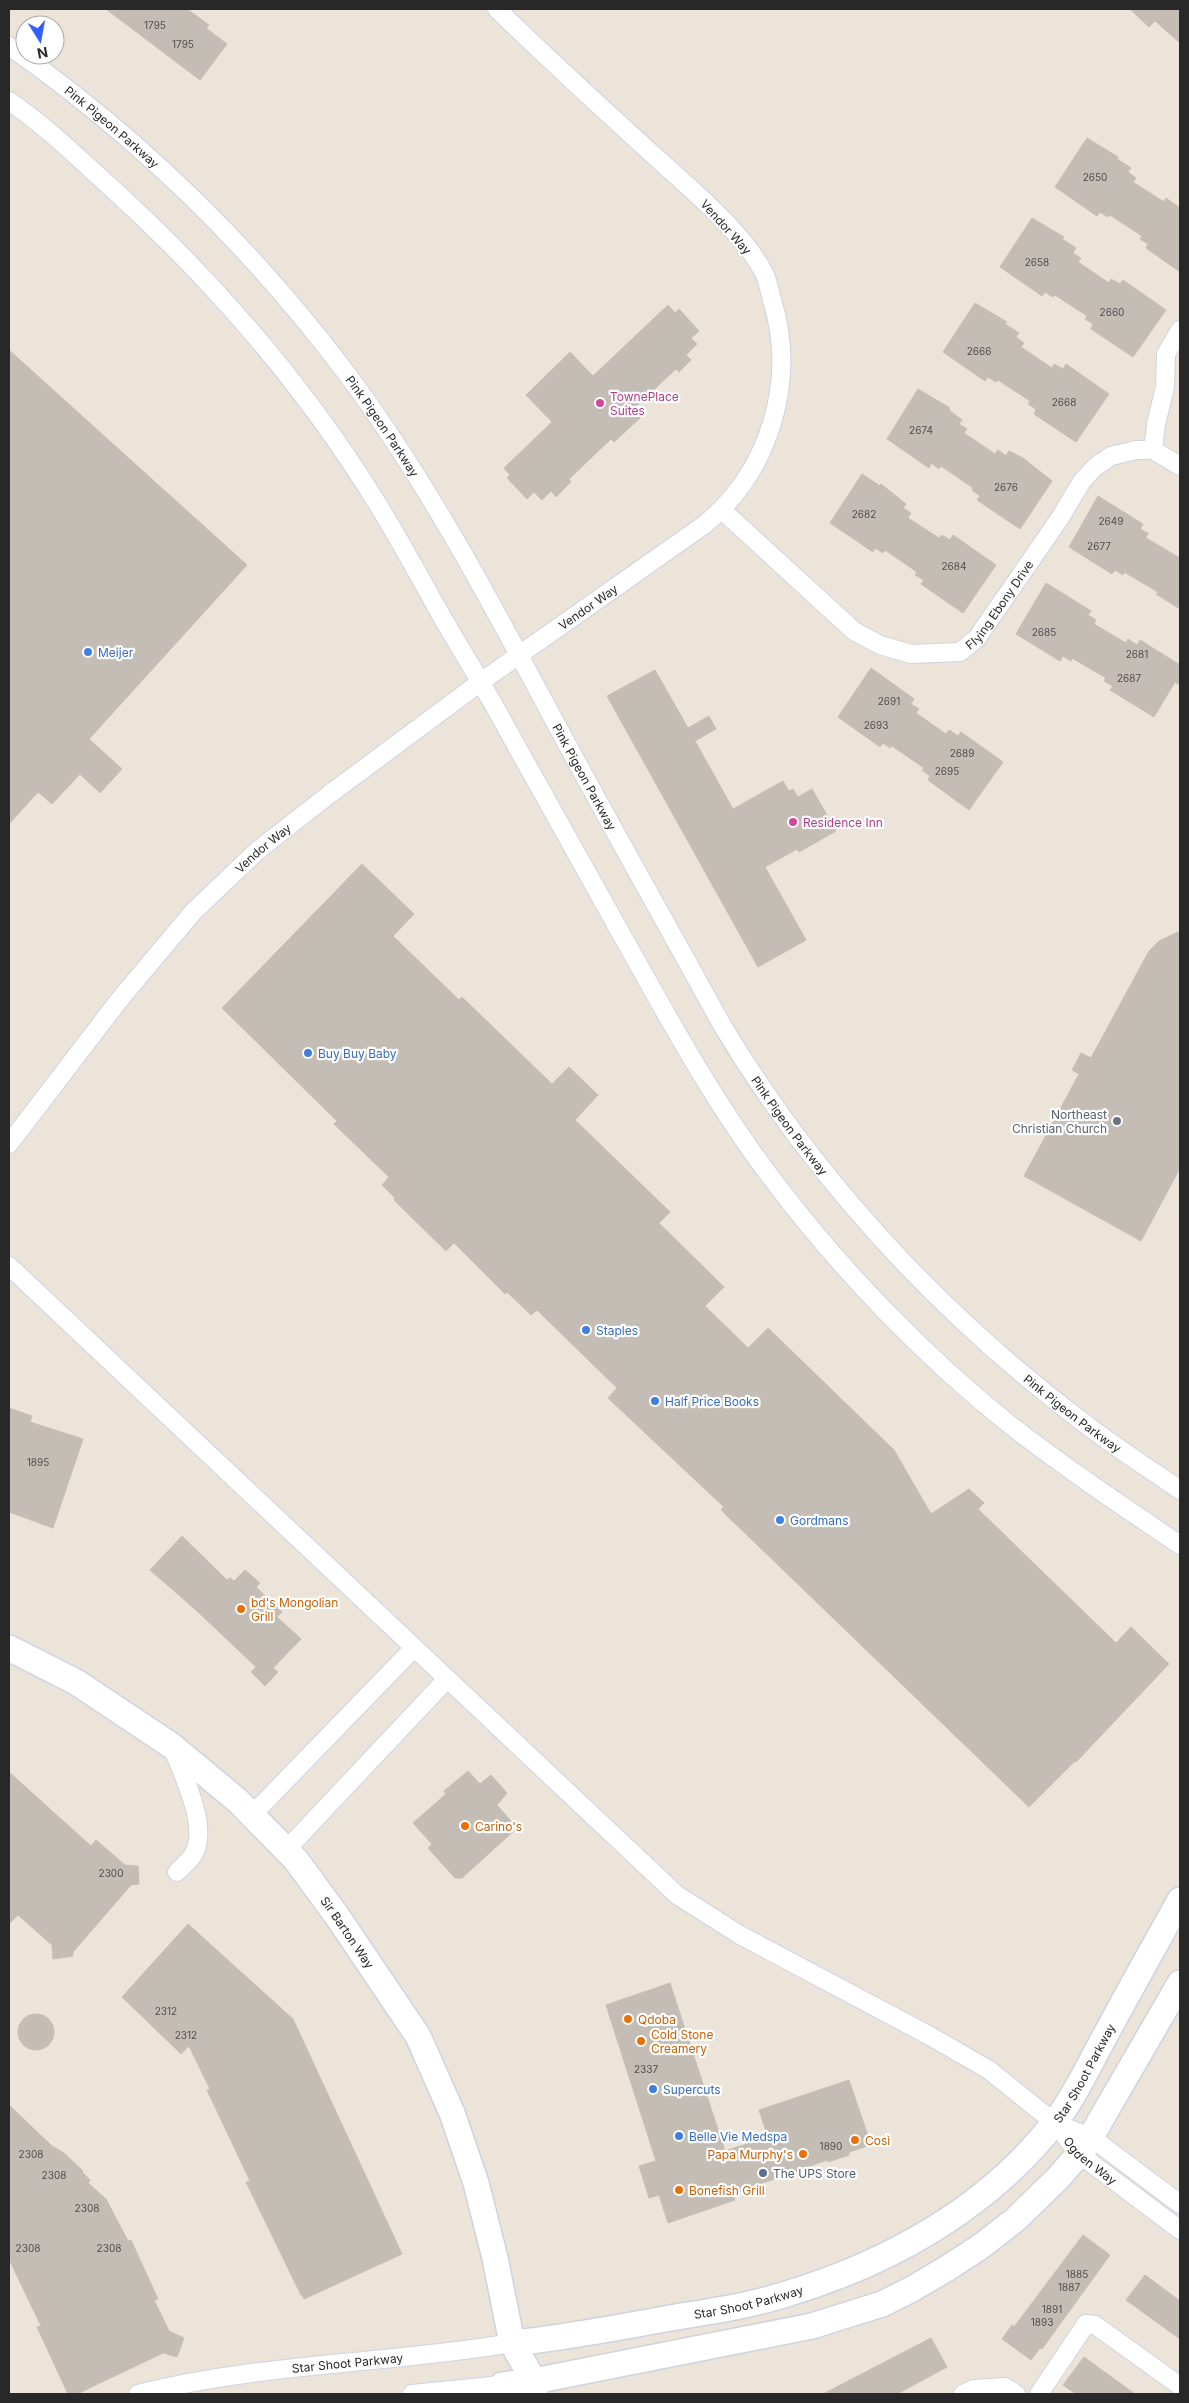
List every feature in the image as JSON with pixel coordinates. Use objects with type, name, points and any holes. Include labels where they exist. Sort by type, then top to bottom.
[{"type":"street","name":"Vendor Way","points":[[9,1144],[120,999],[193,912],[257,851],[331,793],[519,655],[704,525],[722,510],[743,485],[772,426],[779,403],[782,354],[777,315],[765,275],[746,245],[702,200],[497,9]]},
{"type":"street","name":"Pink Pigeon Parkway","points":[[9,46],[61,83],[174,180],[230,236],[343,370],[432,500],[722,1025],[750,1072],[811,1154],[919,1279],[966,1324],[1084,1423],[1180,1490]]},
{"type":"street","points":[[9,102],[136,210],[188,261],[288,377],[332,436],[375,500],[482,682],[682,1042],[732,1123],[776,1185],[830,1249],[891,1316],[958,1381],[1008,1423],[1080,1477],[1180,1545]]},
{"type":"street","points":[[1180,330],[1166,354],[1165,387],[1156,424],[1153,450],[1180,466]]},
{"type":"street","name":"Flying Ebony Drive","points":[[722,510],[854,630],[880,645],[911,654],[960,652],[977,638],[1088,474],[1111,456],[1136,450],[1153,450]]},
{"type":"street","name":"Ogden Way","points":[[9,1266],[677,1895],[740,1935],[930,2036],[989,2070],[1085,2146],[1180,2230]]},
{"type":"street","name":"Sir Barton Way","points":[[9,1648],[76,1682],[172,1746],[252,1815],[286,1850],[337,1916],[418,2036],[452,2112],[476,2183],[495,2258],[512,2343],[535,2388]]},
{"type":"street","points":[[252,1815],[414,1648]]},
{"type":"street","points":[[286,1850],[447,1679]]},
{"type":"street","points":[[172,1746],[197,1816],[198,1830],[194,1854],[177,1872]]},
{"type":"street","name":"Star Shoot Parkway","points":[[138,2394],[225,2378],[467,2351],[512,2343],[560,2338],[733,2307],[781,2296],[826,2282],[882,2258],[954,2217],[1028,2152],[1055,2123],[1079,2084],[1180,1900]]},
{"type":"street","points":[[412,2394],[535,2388],[812,2326],[882,2304],[912,2290],[980,2247],[1016,2219],[1085,2146],[1180,1983]]},
{"type":"street","name":"Ogden Way","points":[[1085,2146],[1180,2204]]},
{"type":"street","points":[[1039,2394],[1086,2324],[1095,2325],[1180,2386]]},
{"type":"street","name":"Sir Barton Way","points":[[502,2390],[512,2343]]},
{"type":"street","points":[[964,2394],[974,2389],[1005,2386],[1016,2394]]},
{"type":"building","points":[[106,9],[187,9],[209,25],[206,28],[227,44],[200,80]]},
{"type":"building","points":[[1130,9],[1180,9],[1180,43],[1155,21],[1149,27]]},
{"type":"building","points":[[1087,138],[1118,157],[1117,159],[1131,168],[1128,172],[1136,178],[1133,182],[1164,202],[1166,198],[1180,208],[1180,272],[1146,248],[1148,244],[1140,239],[1142,236],[1110,215],[1108,217],[1100,212],[1097,216],[1055,187]]},
{"type":"building","points":[[1032,218],[1064,237],[1062,239],[1076,248],[1073,253],[1081,258],[1078,262],[1109,283],[1111,279],[1120,284],[1123,280],[1166,310],[1133,357],[1091,329],[1093,324],[1085,319],[1087,316],[1055,295],[1053,297],[1045,292],[1042,296],[1000,267]]},
{"type":"building","points":[[975,303],[1007,322],[1005,324],[1019,333],[1016,337],[1024,343],[1021,347],[1052,368],[1054,364],[1063,369],[1066,364],[1109,394],[1076,442],[1034,414],[1036,409],[1028,404],[1030,401],[998,380],[996,382],[988,377],[985,381],[943,352]]},
{"type":"building","name":"TownePlace Suites","points":[[668,305],[675,313],[679,309],[699,331],[691,338],[697,344],[686,355],[691,360],[679,372],[676,369],[632,410],[640,418],[614,442],[611,439],[569,479],[571,482],[556,497],[551,491],[542,500],[534,492],[527,499],[507,478],[510,475],[504,468],[552,422],[526,395],[570,352],[593,376]]},
{"type":"building","name":"Meijer","points":[[9,350],[247,565],[89,739],[122,769],[100,793],[80,774],[52,804],[38,792],[9,824]]},
{"type":"building","points":[[918,389],[950,408],[949,410],[962,420],[959,424],[967,429],[964,433],[995,454],[998,450],[1006,456],[1009,451],[1023,458],[1052,481],[1020,529],[977,500],[980,496],[972,490],[973,488],[941,466],[939,469],[931,463],[929,468],[887,439]]},
{"type":"building","points":[[862,474],[880,486],[881,484],[906,504],[903,508],[911,513],[908,518],[939,538],[942,535],[950,540],[953,535],[996,565],[963,613],[921,584],[924,580],[915,575],[917,572],[885,550],[883,553],[875,548],[873,552],[830,523]]},
{"type":"building","points":[[1098,496],[1143,524],[1140,529],[1148,533],[1146,538],[1180,558],[1180,609],[1156,594],[1158,592],[1124,572],[1123,575],[1115,570],[1112,574],[1069,547]]},
{"type":"building","points":[[1046,583],[1091,611],[1088,615],[1096,620],[1094,624],[1126,643],[1128,639],[1137,645],[1140,640],[1180,665],[1180,685],[1175,682],[1154,717],[1110,690],[1113,686],[1104,681],[1106,678],[1072,658],[1071,661],[1063,656],[1060,661],[1016,634]]},
{"type":"building","points":[[871,668],[914,699],[911,704],[919,709],[916,713],[946,734],[949,730],[958,736],[961,732],[1003,762],[969,810],[928,780],[930,776],[922,770],[924,768],[892,746],[890,748],[883,743],[880,747],[838,717]]},
{"type":"building","name":"Residence Inn","points":[[655,670],[688,728],[709,716],[716,729],[695,741],[733,809],[783,781],[789,791],[793,789],[798,797],[812,789],[836,831],[799,852],[797,849],[765,867],[806,940],[758,967],[607,696]]},
{"type":"building","points":[[362,864],[414,914],[393,936],[459,1000],[462,997],[552,1084],[569,1067],[598,1095],[575,1120],[670,1212],[659,1223],[724,1287],[705,1306],[748,1348],[768,1328],[894,1450],[931,1514],[969,1489],[984,1503],[978,1509],[1116,1643],[1131,1627],[1169,1664],[1076,1762],[1029,1807],[721,1510],[724,1507],[608,1398],[617,1388],[537,1310],[531,1315],[507,1292],[505,1294],[454,1243],[446,1251],[394,1200],[395,1198],[382,1185],[389,1177],[334,1124],[337,1121],[222,1008]]},
{"type":"building","name":"Northeast Christian Church","points":[[1180,931],[1180,1168],[1141,1241],[1024,1176],[1079,1074],[1072,1070],[1081,1053],[1091,1058],[1149,951],[1159,941]]},
{"type":"building","points":[[9,1408],[32,1416],[30,1422],[83,1439],[53,1528],[9,1512]]},
{"type":"building","name":"bd's Mongolian Grill","points":[[182,1536],[227,1580],[230,1578],[234,1581],[245,1570],[260,1583],[256,1587],[282,1612],[277,1617],[301,1639],[273,1668],[278,1672],[265,1686],[251,1672],[256,1667],[150,1570]]},
{"type":"building","name":"Carino's","points":[[468,1771],[480,1784],[491,1775],[507,1793],[497,1805],[517,1828],[462,1878],[455,1878],[428,1848],[432,1844],[413,1823],[446,1794],[444,1791]]},
{"type":"building","points":[[9,1772],[91,1846],[96,1840],[125,1865],[138,1866],[139,1884],[131,1885],[73,1952],[73,1956],[53,1959],[52,1945],[18,1915],[9,1924]]},
{"type":"building","points":[[188,1924],[293,2019],[402,2254],[304,2299],[301,2295],[246,2182],[250,2181],[207,2090],[210,2089],[189,2046],[181,2054],[122,1997]]},
{"type":"building","points":[[670,1983],[725,2151],[768,2137],[759,2110],[849,2080],[871,2145],[849,2152],[849,2155],[828,2162],[827,2160],[733,2194],[735,2200],[668,2223],[659,2195],[649,2198],[639,2166],[656,2161],[606,2005]]},
{"type":"building","points":[[36,2014],[43,2015],[49,2019],[53,2025],[53,2039],[49,2045],[43,2049],[36,2050],[29,2049],[23,2045],[19,2039],[18,2032],[19,2025],[23,2019],[29,2015]]},
{"type":"building","points":[[9,2105],[52,2146],[64,2153],[83,2171],[90,2180],[88,2183],[106,2199],[128,2241],[131,2240],[158,2299],[154,2300],[169,2331],[184,2338],[177,2357],[163,2353],[77,2394],[68,2394],[37,2327],[41,2326],[9,2259]]},
{"type":"building","points":[[1083,2235],[1110,2255],[1042,2349],[1040,2348],[1031,2360],[1002,2339],[1012,2325],[1014,2327]]},
{"type":"building","points":[[1145,2275],[1180,2301],[1180,2339],[1126,2300]]},
{"type":"building","points":[[931,2338],[947,2367],[897,2394],[823,2394]]},
{"type":"building","points":[[1084,2357],[1135,2394],[1076,2394],[1063,2385]]},
{"type":"place","name":"TownePlace Suites","points":[[600,403]]},
{"type":"place","name":"Meijer","points":[[88,652]]},
{"type":"place","name":"Residence Inn","points":[[793,822]]},
{"type":"place","name":"Buy Buy Baby","points":[[308,1053]]},
{"type":"place","name":"Northeast Christian Church","points":[[1117,1121]]},
{"type":"place","name":"Staples","points":[[586,1330]]},
{"type":"place","name":"Half Price Books","points":[[655,1401]]},
{"type":"place","name":"Gordmans","points":[[780,1520]]},
{"type":"place","name":"bd's Mongolian Grill","points":[[241,1609]]},
{"type":"place","name":"Carino's","points":[[465,1826]]},
{"type":"place","name":"Qdoba","points":[[628,2019]]},
{"type":"place","name":"Cold Stone Creamery","points":[[641,2041]]},
{"type":"place","name":"Supercuts","points":[[653,2089]]},
{"type":"place","name":"Belle Vie Medspa","points":[[679,2136]]},
{"type":"place","name":"Così","points":[[855,2140]]},
{"type":"place","name":"Papa Murphy's","points":[[803,2154]]},
{"type":"place","name":"The UPS Store","points":[[763,2173]]},
{"type":"place","name":"Bonefish Grill","points":[[679,2190]]}]
